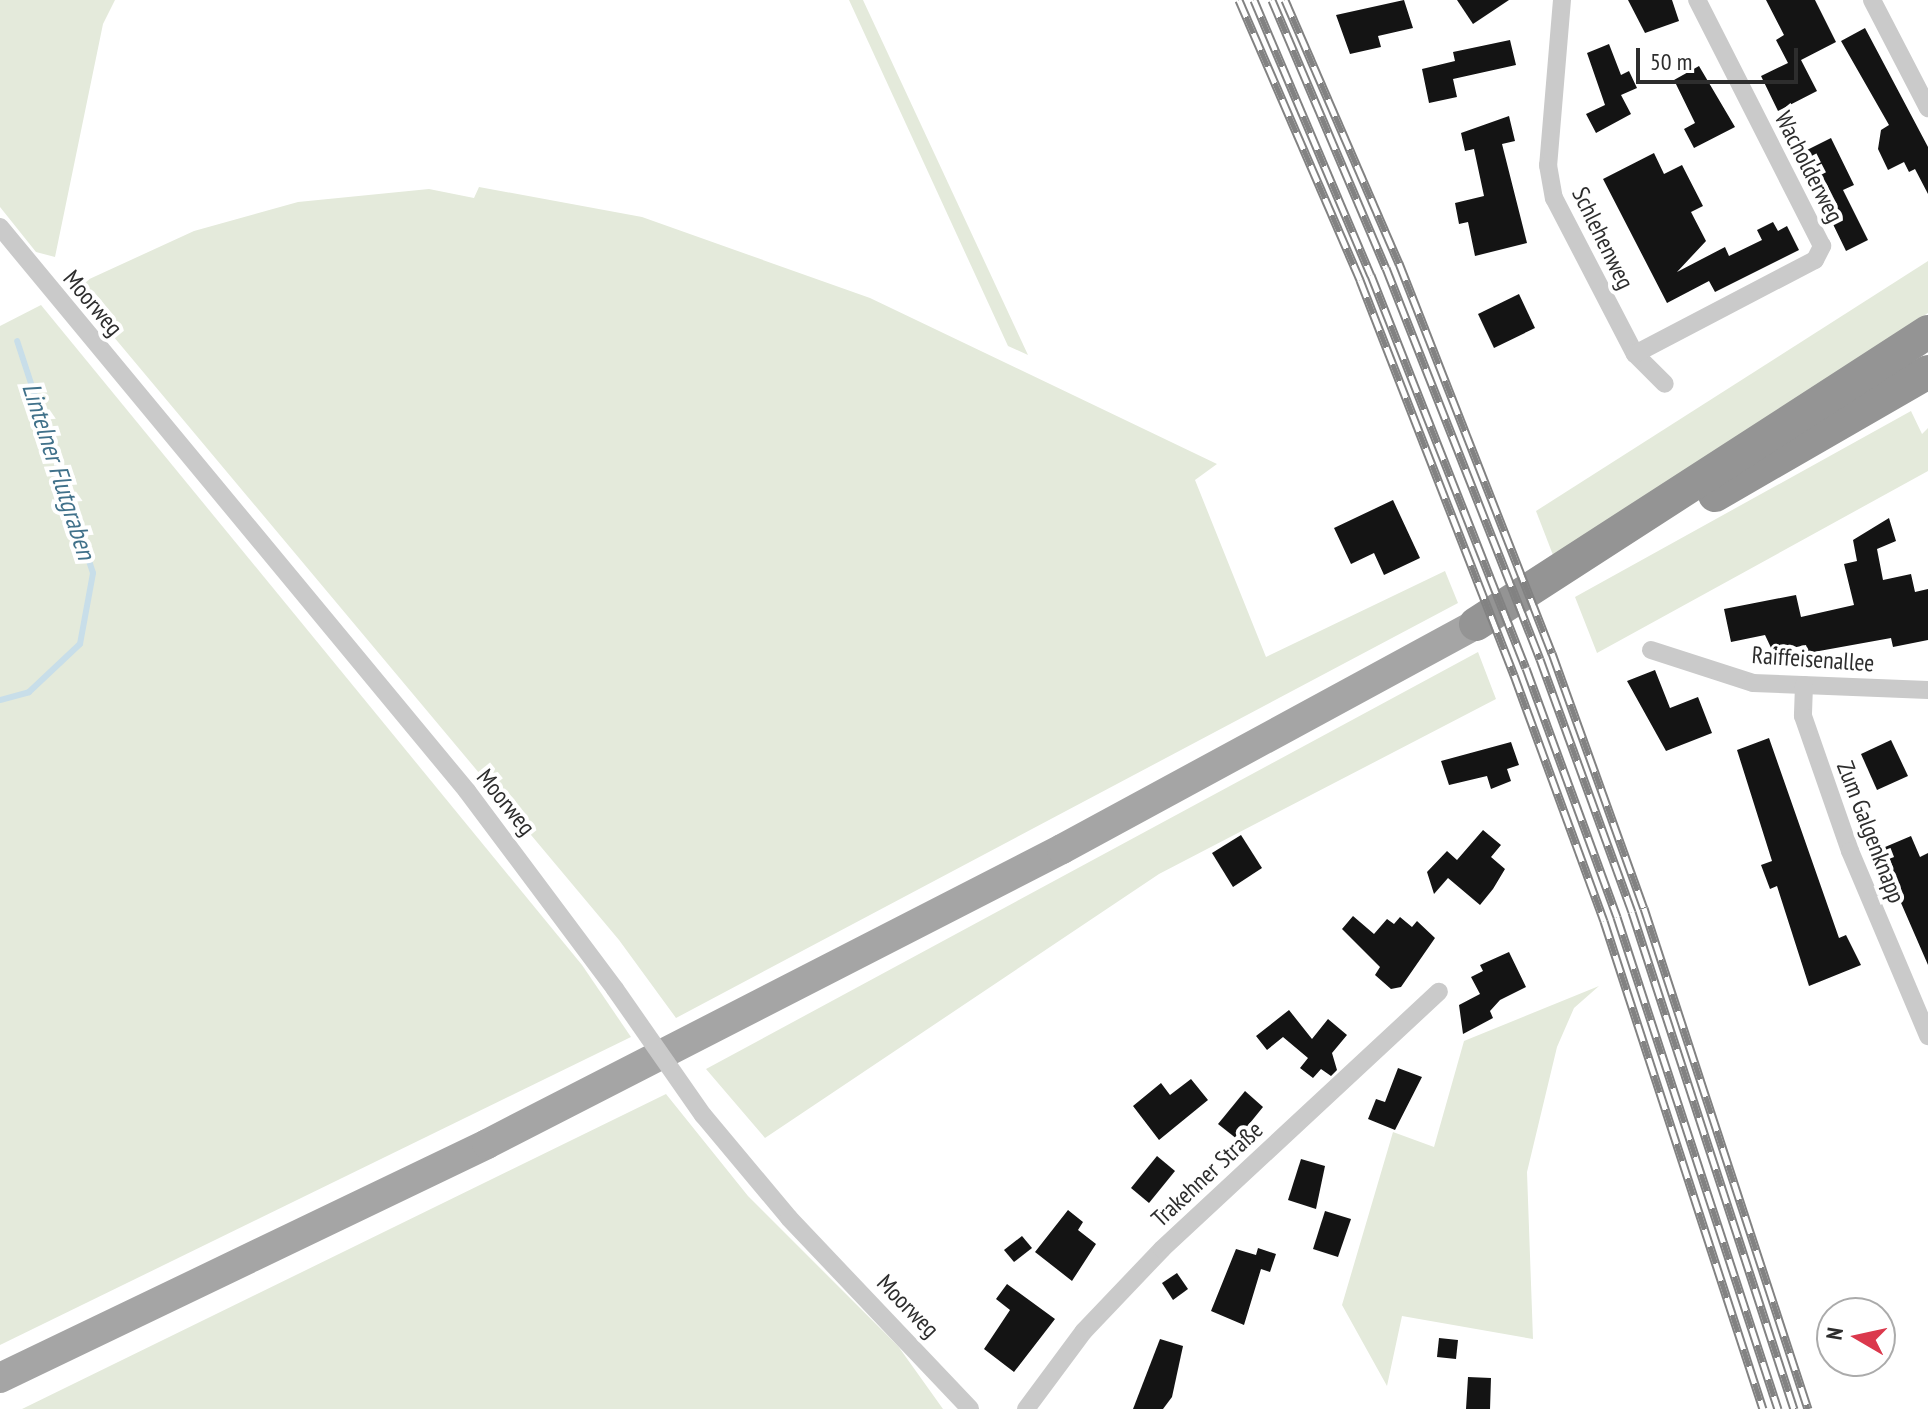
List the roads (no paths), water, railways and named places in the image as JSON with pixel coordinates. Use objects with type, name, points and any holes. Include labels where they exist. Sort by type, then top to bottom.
[{"type":"highway","points":[[1476,624],[1928,332]]},
{"type":"highway","points":[[1476,624],[1554,589],[1928,372]]},
{"type":"main road","points":[[0,1378],[571,1101],[1062,849],[1476,624]]},
{"type":"street","name":"Schlehenweg","points":[[1562,0],[1548,165],[1554,198],[1635,354],[1665,384]]},
{"type":"street","name":"Wacholderweg","points":[[1635,354],[1815,260],[1822,246],[1697,0]]},
{"type":"street","points":[[1872,0],[1928,108]]},
{"type":"street","name":"Moorweg","points":[[0,227],[467,791],[615,989],[703,1115],[789,1218],[970,1409]]},
{"type":"street","name":"Raiffeisenallee","points":[[1651,650],[1753,683],[1928,690]]},
{"type":"street","name":"Zum Galgenknapp","points":[[1804,685],[1803,716],[1850,851],[1928,1036]]},
{"type":"street","name":"Trakehner Straße","points":[[1026,1409],[1084,1331],[1162,1249],[1439,992]]},
{"type":"waterway","name":"Lintelner Flutgraben","points":[[0,700],[29,692],[80,644],[93,573],[17,341]]},
{"type":"railway","points":[[1239,0],[1360,280],[1514,675],[1604,921],[1763,1409]]},
{"type":"railway","points":[[1254,0],[1371,275],[1526,668],[1617,917],[1778,1409]]},
{"type":"railway","points":[[1272,0],[1386,268],[1540,659],[1632,912],[1794,1409]]},
{"type":"railway","points":[[1285,0],[1399,263],[1552,653],[1644,908],[1808,1409]]}]
